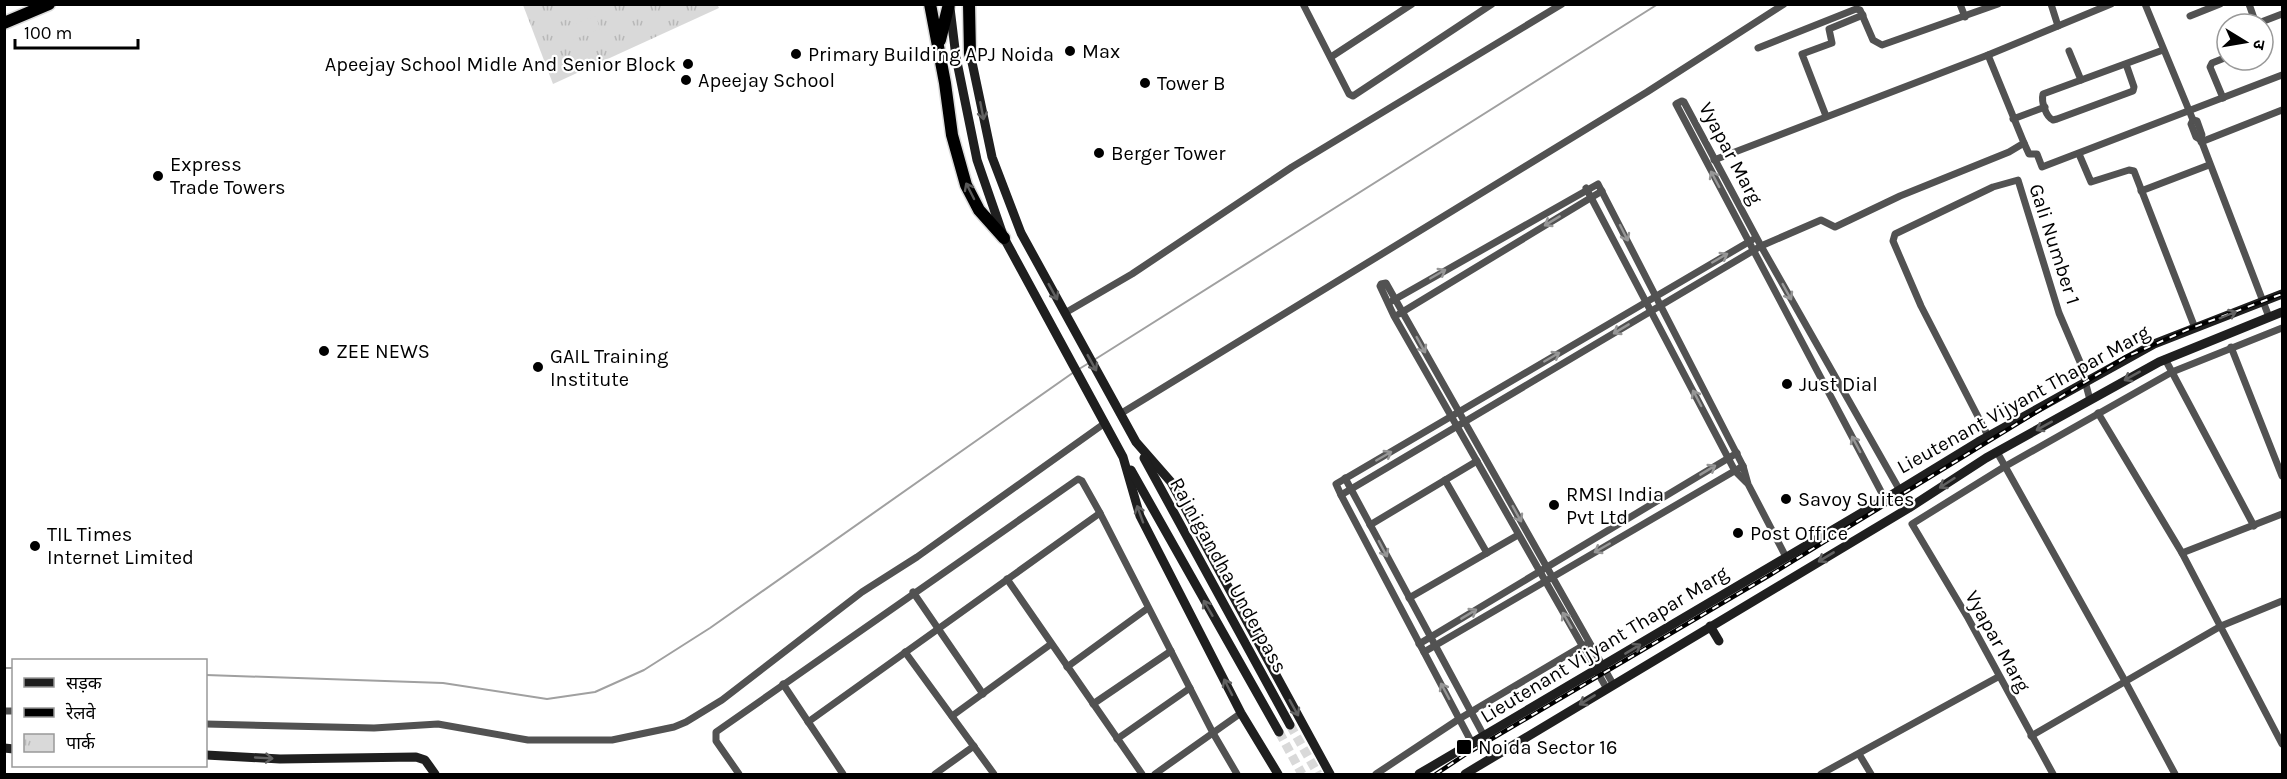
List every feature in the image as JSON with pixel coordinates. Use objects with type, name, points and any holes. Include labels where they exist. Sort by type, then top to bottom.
[{"type":"highway","points":[[4,22],[49,4]]},
{"type":"highway","points":[[930,4],[939,44],[952,135],[966,185],[979,210],[1004,238]]},
{"type":"highway","points":[[939,44],[949,4]]},
{"type":"highway","points":[[969,4],[970,54]]},
{"type":"main road","points":[[949,4],[956,57],[977,160],[1004,238],[1123,457],[1140,516],[1241,713],[1278,774]]},
{"type":"main road","points":[[962,4],[992,157],[1021,233],[1136,442],[1171,482],[1330,774]]},
{"type":"main road","name":"Lieutenant Vijyant Thapar Marg","points":[[1419,774],[1988,436],[2154,344],[2283,294]]},
{"type":"main road","name":"Lieutenant Vijyant Thapar Marg","points":[[1465,774],[1909,508],[1997,452],[2165,359],[2283,312]]},
{"type":"main road","name":"Rajnigandha Underpass","points":[[1136,442],[1290,725]]},
{"type":"main road","name":"Rajnigandha Underpass","points":[[1123,457],[1279,732]]},
{"type":"main road","points":[[1710,626],[1719,641]]},
{"type":"main road","points":[[207,755],[280,759],[416,757],[425,760],[435,774]]},
{"type":"street","points":[[1303,4],[1349,94],[1357,95],[1492,4]]},
{"type":"street","points":[[1331,57],[1412,4]]},
{"type":"street","points":[[1067,317],[1292,167],[1562,4]]},
{"type":"street","points":[[1120,414],[1647,92],[1784,4]]},
{"type":"street","points":[[1960,4],[1965,17]]},
{"type":"street","points":[[1861,10],[1873,40],[1882,45],[1998,4]]},
{"type":"street","points":[[2050,4],[2058,26]]},
{"type":"street","points":[[1706,162],[1988,55],[2111,4]]},
{"type":"street","points":[[2145,4],[2189,111],[2201,131],[2201,140],[2209,165],[2270,317]]},
{"type":"street","points":[[2190,16],[2220,4]]},
{"type":"street","points":[[1758,48],[1856,9],[1861,10]]},
{"type":"street","points":[[1826,117],[1802,54],[1832,43],[1828,29],[1861,10]]},
{"type":"street","points":[[2126,64],[2134,87],[2133,92],[2057,119],[2050,119],[2043,94],[2163,50]]},
{"type":"street","points":[[2069,51],[2081,80]]},
{"type":"street","points":[[1988,55],[2024,142],[2030,154],[2037,154],[2042,167],[2283,75]]},
{"type":"street","points":[[2215,62],[2210,67],[2223,98]]},
{"type":"street","name":"Vyapar Marg","points":[[1884,497],[1676,104],[1684,102],[1761,246],[1899,489]]},
{"type":"street","points":[[2013,119],[2045,107]]},
{"type":"street","points":[[2201,140],[2283,110]]},
{"type":"street","points":[[1341,495],[1761,246],[1821,220],[1835,227],[1900,196],[2009,152],[2024,142]]},
{"type":"street","points":[[2079,154],[2091,182],[2134,171],[2195,328]]},
{"type":"street","points":[[2141,191],[2209,165]]},
{"type":"street","name":"Gali Number 1","points":[[1988,436],[1922,306],[1893,241],[1895,234],[1993,187],[2018,180],[2059,313],[2086,383]]},
{"type":"street","points":[[1387,303],[1596,183],[1737,453],[1748,484],[1786,557]]},
{"type":"street","points":[[1586,188],[1735,471],[1748,484]]},
{"type":"street","points":[[1394,316],[1602,191]]},
{"type":"street","points":[[1472,743],[1336,484],[1757,237]]},
{"type":"street","points":[[1600,668],[1582,647],[1539,572],[1394,316],[1380,287],[1381,284],[1386,283],[1589,642],[1610,686]]},
{"type":"street","points":[[2004,467],[2172,372],[2283,328]]},
{"type":"street","points":[[2231,347],[2283,476]]},
{"type":"street","points":[[2165,359],[2254,526]]},
{"type":"street","points":[[2086,383],[2090,400]]},
{"type":"street","points":[[2098,413],[2182,553],[2283,744]]},
{"type":"street","points":[[207,724],[374,728],[438,724],[528,740],[612,740],[674,728],[722,700],[862,592],[917,557],[1102,418]]},
{"type":"street","points":[[1997,452],[2126,681],[2175,774]]},
{"type":"street","points":[[1419,644],[1737,453]]},
{"type":"street","points":[[1370,525],[1477,461]]},
{"type":"street","points":[[1424,652],[1743,466]]},
{"type":"street","name":"Vyapar Marg","points":[[2004,467],[1912,524],[1968,618],[1998,677],[2053,774]]},
{"type":"street","points":[[1345,478],[1484,736]]},
{"type":"street","points":[[739,774],[716,741],[715,734],[1075,479],[1082,481],[1100,513],[1213,733],[1237,774]]},
{"type":"street","points":[[1446,480],[1487,553]]},
{"type":"street","points":[[1683,485],[1690,497]]},
{"type":"street","points":[[808,722],[1100,513]]},
{"type":"street","points":[[2182,553],[2283,514]]},
{"type":"street","points":[[1618,524],[1625,535]]},
{"type":"street","points":[[1409,598],[1518,535]]},
{"type":"street","points":[[1007,579],[1142,774]]},
{"type":"street","points":[[913,592],[982,694]]},
{"type":"street","points":[[2031,736],[2221,626],[2283,601]]},
{"type":"street","points":[[1067,667],[1148,608]]},
{"type":"street","points":[[1376,774],[1459,719],[1589,642]]},
{"type":"street","points":[[952,716],[1051,644]]},
{"type":"street","points":[[1093,705],[1171,651]]},
{"type":"street","points":[[905,652],[994,774]]},
{"type":"street","points":[[1821,774],[1998,677]]},
{"type":"street","points":[[783,684],[843,774]]},
{"type":"street","points":[[1117,739],[1190,688]]},
{"type":"street","points":[[1155,774],[1241,713]]},
{"type":"street","points":[[935,774],[974,746]]},
{"type":"street","points":[[1859,754],[1871,774]]},
{"type":"green space","points":[[717,4],[719,8],[553,84],[523,5]]},
{"type":"green space","points":[[554,5],[591,5],[593,10],[560,22]]},
{"type":"green space","points":[[596,16],[600,29],[573,40],[568,26]]},
{"type":"waterway","points":[[1094,360],[1658,4]]},
{"type":"waterway","points":[[1079,369],[1089,363]]},
{"type":"waterway","points":[[207,675],[443,683],[547,699],[595,692],[644,670],[710,628],[1074,372]]},
{"type":"waterway","points":[[4,668],[12,668]]},
{"type":"tunnel","points":[[1290,725],[1318,774]]},
{"type":"tunnel","points":[[1279,732],[1302,774]]},
{"type":"railway","points":[[1436,774],[1466,754],[1770,575],[2126,357],[2189,329],[2282,294]]},
{"type":"place","name":"Max","points":[[1070,51]]},
{"type":"place","name":"Primary Building APJ Noida","points":[[796,54]]},
{"type":"place","name":"Apeejay School Midle And Senior Block","points":[[688,64]]},
{"type":"place","name":"Apeejay School","points":[[686,80]]},
{"type":"place","name":"Tower B","points":[[1145,83]]},
{"type":"place","name":"Berger Tower","points":[[1099,153]]},
{"type":"place","name":"Express Trade Towers","points":[[158,176]]},
{"type":"place","name":"ZEE NEWS","points":[[324,351]]},
{"type":"place","name":"GAIL Training Institute","points":[[538,367]]},
{"type":"place","name":"Just Dial","points":[[1787,384]]},
{"type":"place","name":"Savoy Suites","points":[[1786,499]]},
{"type":"place","name":"RMSI India Pvt Ltd","points":[[1554,505]]},
{"type":"place","name":"Post Office","points":[[1738,533]]},
{"type":"place","name":"TIL Times Internet Limited","points":[[35,546]]},
{"type":"place","name":"Noida Sector 16","points":[[1464,747]]}]
